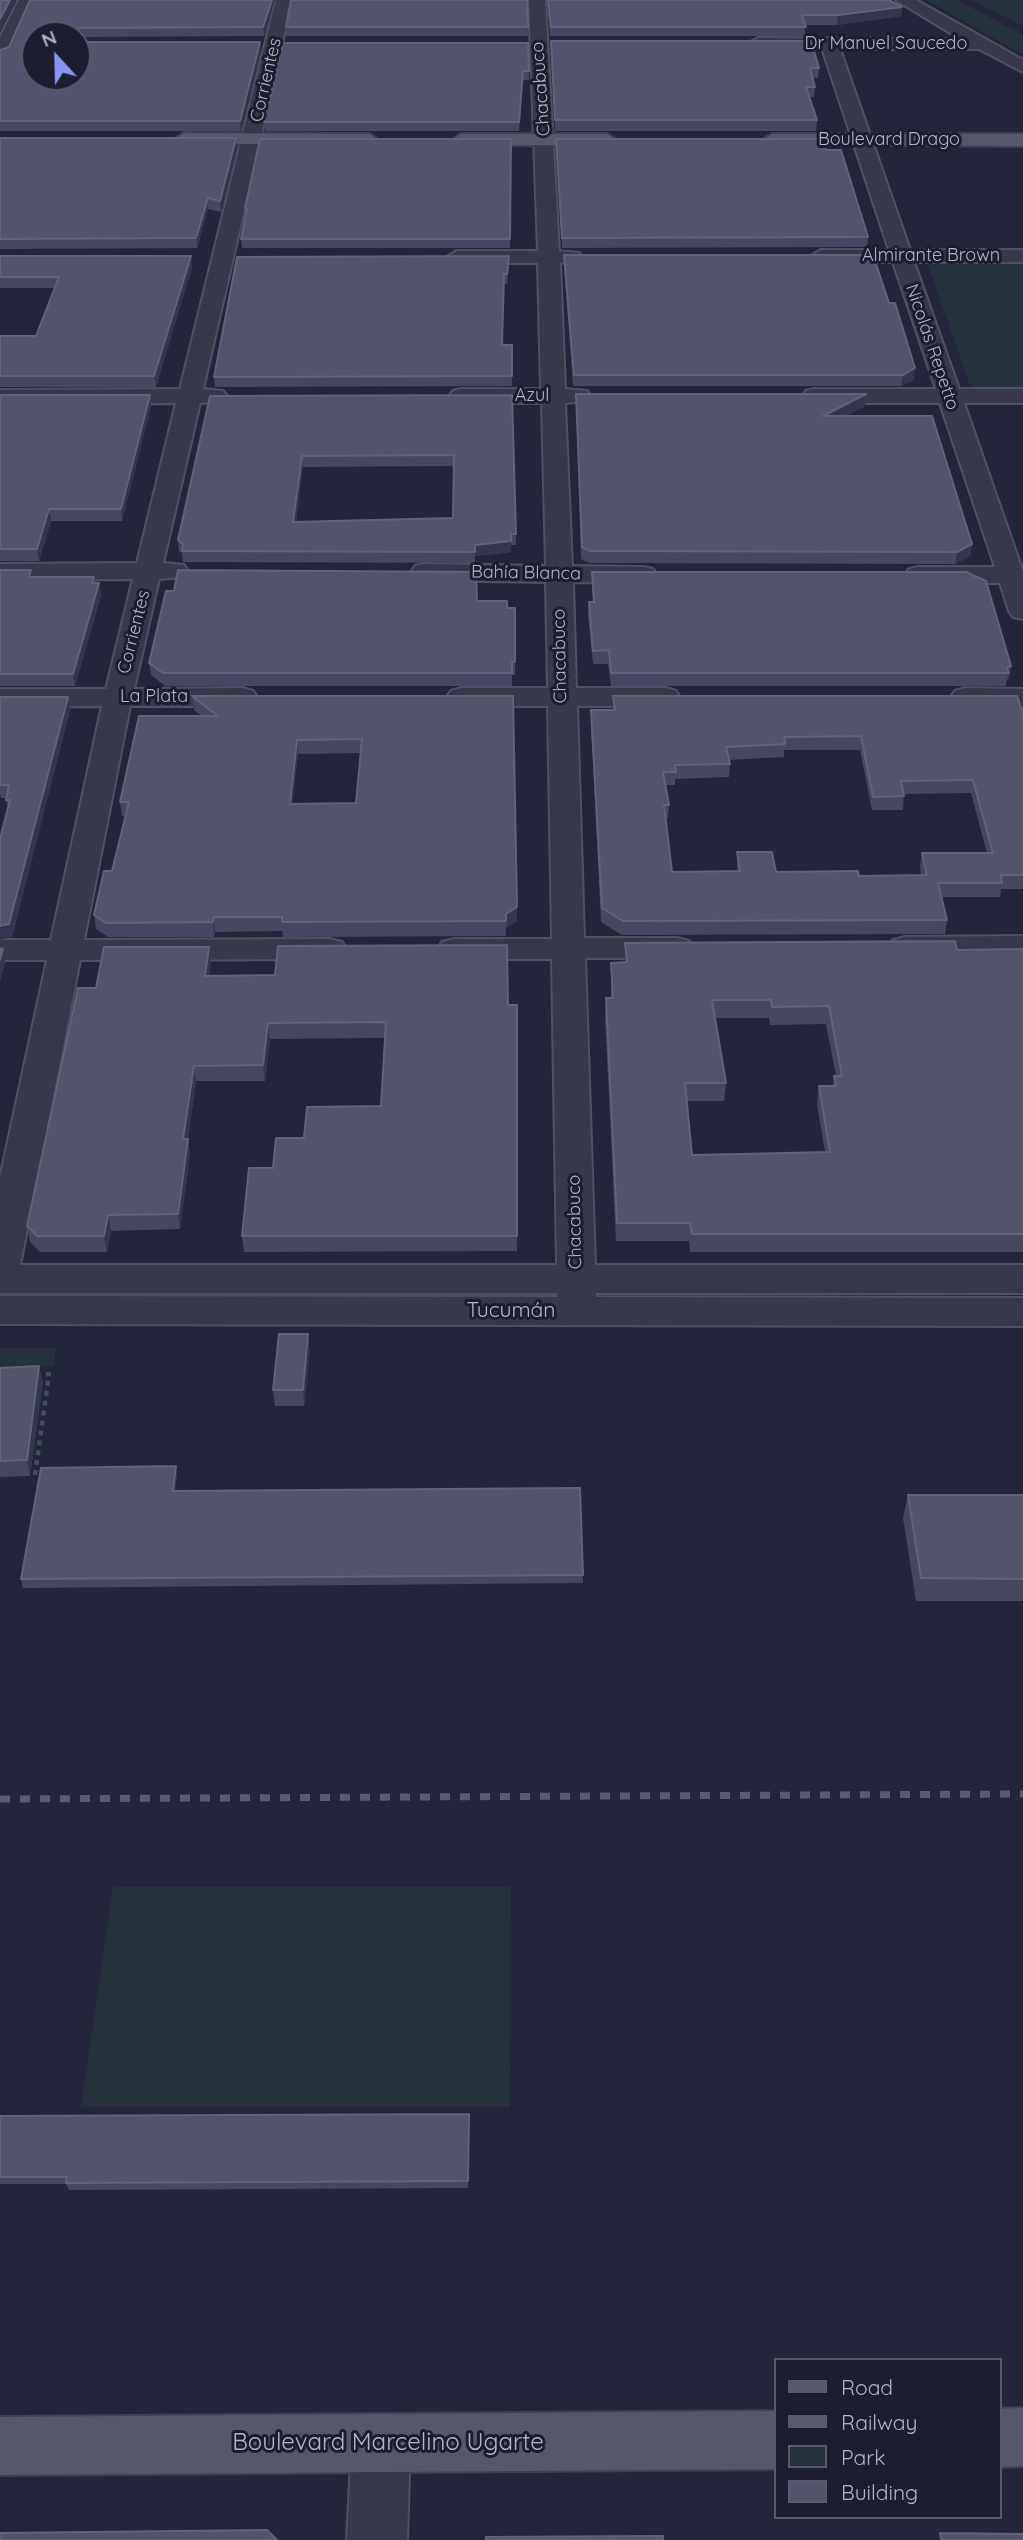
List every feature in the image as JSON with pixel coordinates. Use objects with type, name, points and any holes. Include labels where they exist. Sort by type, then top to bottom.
[{"type":"main road","points":[[168,139],[393,140]]},
{"type":"main road","points":[[448,140],[628,140]]},
{"type":"main road","name":"Boulevard Drago","points":[[751,140],[1023,140]]},
{"type":"main road","points":[[1002,2438],[1023,2437]]},
{"type":"main road","name":"Boulevard Marcelino Ugarte","points":[[0,2446],[774,2440]]},
{"type":"street","points":[[2,47],[27,0]]},
{"type":"street","name":"Corrientes","points":[[0,1268],[68,950],[118,697],[284,0]]},
{"type":"street","name":"Chacabuco","points":[[537,0],[545,140],[559,572],[560,697],[570,949],[577,1295]]},
{"type":"street","points":[[904,0],[1023,67]]},
{"type":"street","name":"Dr Manuel Saucedo","points":[[746,43],[981,44]]},
{"type":"street","name":"Nicolás Repetto","points":[[829,43],[948,396],[1015,577],[1023,611]]},
{"type":"street","points":[[2,47],[21,45]]},
{"type":"street","name":"Almirante Brown","points":[[806,256],[1023,256]]},
{"type":"street","points":[[440,257],[589,257]]},
{"type":"street","points":[[0,397],[232,396]]},
{"type":"street","name":"Azul","points":[[441,396],[607,396]]},
{"type":"street","points":[[785,396],[1023,396]]},
{"type":"street","points":[[0,572],[204,571]]},
{"type":"street","name":"Bahía Blanca","points":[[395,572],[666,575]]},
{"type":"street","points":[[886,575],[1015,577]]},
{"type":"street","name":"La Plata","points":[[0,698],[270,697]]},
{"type":"street","points":[[436,697],[697,697]]},
{"type":"street","points":[[943,697],[1023,698]]},
{"type":"street","points":[[872,947],[1023,946]]},
{"type":"street","points":[[417,949],[708,948]]},
{"type":"street","points":[[0,950],[361,949]]},
{"type":"street","name":"Tucumán","points":[[0,1279],[577,1295],[1023,1312]]},
{"type":"street","name":"Tucumán","points":[[0,1310],[577,1295],[1023,1279]]},
{"type":"street","points":[[377,2540],[382,2443]]},
{"type":"path","points":[[24,1375],[49,1374],[35,1475]]},
{"type":"green space","points":[[926,0],[957,0],[1023,35],[1023,55]]},
{"type":"green space","points":[[971,0],[1023,0],[1023,26]]},
{"type":"green space","points":[[928,264],[1023,264],[1023,390],[971,389]]},
{"type":"green space","points":[[0,1348],[56,1348],[54,1366],[0,1368]]},
{"type":"green space","points":[[113,1887],[511,1887],[510,2107],[81,2107]]},
{"type":"building","points":[[0,0],[10,0],[0,19]]},
{"type":"building","points":[[30,0],[272,0],[263,27],[91,28],[91,21],[21,21],[21,91],[91,91],[91,42],[260,42],[240,121],[0,121],[0,50],[9,47]]},
{"type":"building","points":[[291,0],[527,0],[528,27],[286,27]]},
{"type":"building","points":[[548,0],[889,0],[902,7],[838,15],[802,15],[806,27],[551,27]]},
{"type":"building","points":[[551,41],[811,41],[819,68],[810,68],[815,87],[806,87],[817,120],[555,120]]},
{"type":"building","points":[[283,43],[528,43],[529,71],[523,71],[519,122],[264,122]]},
{"type":"building","points":[[0,138],[236,138],[220,201],[208,198],[196,238],[0,239]]},
{"type":"building","points":[[260,139],[511,139],[510,239],[241,239]]},
{"type":"building","points":[[556,139],[822,139],[826,150],[841,150],[868,237],[562,238]]},
{"type":"building","points":[[564,255],[873,255],[889,303],[895,303],[915,368],[903,375],[574,375]]},
{"type":"building","points":[[0,256],[191,256],[154,376],[0,376],[0,336],[36,336],[59,277],[0,277]]},
{"type":"building","points":[[509,256],[507,274],[504,274],[502,345],[512,345],[512,376],[214,377],[237,257]]},
{"type":"building","points":[[576,394],[866,394],[823,416],[932,416],[972,544],[957,552],[590,551],[582,547]]},
{"type":"building","points":[[0,395],[150,395],[121,509],[49,509],[37,549],[0,549]]},
{"type":"building","points":[[512,395],[516,534],[511,534],[511,541],[475,545],[475,552],[182,551],[183,544],[178,540],[210,396]],"holes":[[[454,455],[453,518],[293,522],[302,456]]]},
{"type":"building","points":[[0,570],[31,570],[29,577],[94,577],[92,583],[99,583],[73,674],[0,674]]},
{"type":"building","points":[[178,570],[476,572],[477,601],[507,601],[507,608],[515,608],[515,662],[512,662],[512,673],[163,673],[149,663],[166,591],[174,591]]},
{"type":"building","points":[[592,572],[966,572],[986,581],[1011,666],[1007,668],[1009,673],[611,673],[609,650],[593,651],[589,602],[594,602]]},
{"type":"building","points":[[192,696],[513,696],[517,907],[506,914],[506,921],[282,922],[282,917],[214,917],[213,922],[106,923],[94,915],[104,871],[112,871],[129,802],[120,802],[139,716],[218,716]],"holes":[[[362,739],[356,803],[290,804],[297,740]]]},
{"type":"building","points":[[613,696],[1017,696],[1023,714],[1023,875],[1001,875],[1002,883],[938,883],[947,920],[623,921],[602,908],[591,710],[615,710]],"holes":[[[861,736],[873,797],[904,796],[901,781],[973,780],[993,853],[922,853],[927,875],[859,876],[858,871],[776,872],[772,852],[737,852],[740,871],[672,872],[664,805],[669,805],[663,772],[676,772],[675,765],[730,764],[726,747],[785,744],[784,737]]]},
{"type":"building","points":[[0,697],[68,697],[9,924],[0,926],[0,839],[10,800],[6,800],[9,785],[0,785]]},
{"type":"building","points":[[955,941],[957,950],[1023,949],[1023,1234],[692,1234],[690,1223],[617,1223],[606,998],[613,998],[611,963],[627,962],[625,943]],"holes":[[[712,1000],[771,1000],[772,1007],[829,1006],[842,1076],[834,1076],[836,1086],[819,1086],[830,1152],[692,1155],[685,1083],[726,1083]]]},
{"type":"building","points":[[507,945],[508,1005],[517,1005],[517,1236],[242,1236],[249,1168],[273,1168],[276,1138],[304,1138],[307,1107],[381,1106],[386,1022],[268,1023],[263,1065],[194,1066],[183,1139],[188,1139],[178,1214],[108,1215],[104,1236],[37,1236],[27,1226],[78,988],[96,988],[104,947],[209,947],[205,976],[275,975],[278,946]]},
{"type":"building","points":[[279,1334],[308,1334],[303,1390],[273,1390]]},
{"type":"building","points":[[39,1366],[27,1460],[0,1461],[0,1368]]},
{"type":"building","points":[[176,1466],[173,1491],[580,1488],[583,1575],[21,1579],[41,1468]]},
{"type":"building","points":[[908,1495],[1023,1495],[1023,1579],[921,1578]]},
{"type":"building","points":[[469,2114],[468,2181],[66,2183],[67,2177],[0,2177],[0,2116]]},
{"type":"building","points":[[267,2530],[277,2540],[0,2540],[0,2533]]},
{"type":"building","points":[[940,2533],[1023,2534],[1023,2540],[941,2540]]},
{"type":"building","points":[[663,2536],[663,2540],[486,2540],[486,2537]]},
{"type":"railway","points":[[0,1799],[1023,1794]]}]
